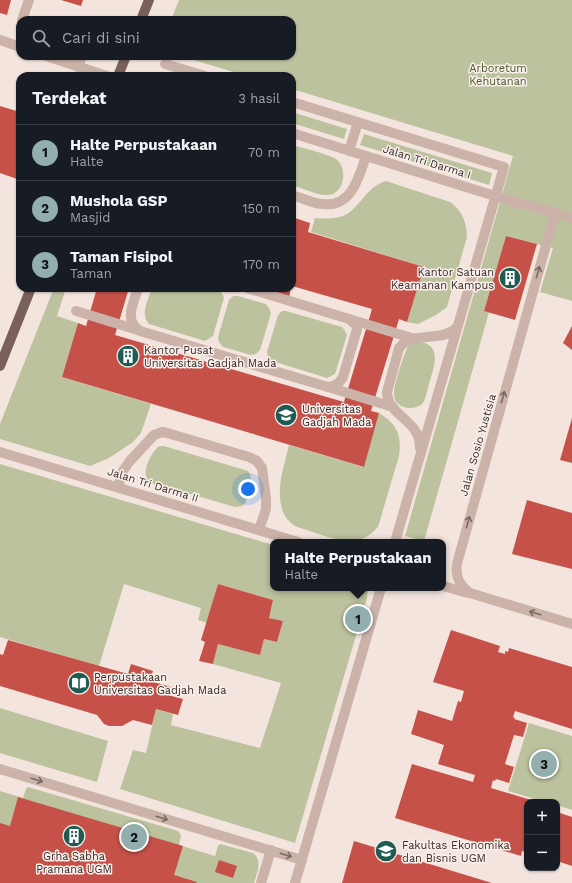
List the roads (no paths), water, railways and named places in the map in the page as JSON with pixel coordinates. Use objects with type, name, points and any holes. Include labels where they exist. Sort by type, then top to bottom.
[{"type":"main road","points":[[143,16],[149,0]]},
{"type":"main road","points":[[120,72],[124,60]]},
{"type":"main road","points":[[0,366],[29,292]]},
{"type":"lane","points":[[23,16],[29,0]]},
{"type":"lane","points":[[0,40],[16,46]]},
{"type":"lane","points":[[58,60],[94,72]]},
{"type":"lane","points":[[78,67],[81,60]]},
{"type":"lane","points":[[165,64],[192,72]]},
{"type":"lane","points":[[296,103],[504,167],[396,539]]},
{"type":"lane","points":[[349,151],[358,122]]},
{"type":"lane","name":"Jalan Tri Darma I","points":[[296,134],[555,213]]},
{"type":"lane","points":[[296,197],[321,204],[330,205],[338,203],[351,193],[356,184],[366,156]]},
{"type":"lane","points":[[555,213],[572,218]]},
{"type":"lane","name":"Jalan Sosio Yustisia","points":[[470,593],[464,589],[458,580],[456,566],[555,213]]},
{"type":"lane","points":[[137,292],[130,314],[130,320],[134,327],[140,331]]},
{"type":"lane","points":[[260,292],[416,339]]},
{"type":"lane","points":[[76,311],[393,407]]},
{"type":"lane","points":[[328,387],[334,386],[340,382],[343,377],[357,330],[356,325],[349,319]]},
{"type":"lane","points":[[420,454],[419,437],[416,431],[393,407],[387,398],[387,392],[399,348],[407,341],[443,335],[457,327]]},
{"type":"lane","points":[[118,487],[126,466],[151,438],[158,433],[167,432],[249,457],[257,461],[262,468],[266,508],[259,530]]},
{"type":"lane","name":"Jalan Tri Darma II","points":[[0,452],[288,539]]},
{"type":"lane","points":[[446,587],[572,624]]},
{"type":"lane","points":[[295,883],[380,591]]},
{"type":"lane","points":[[0,769],[302,860]]},
{"type":"lane","points":[[261,883],[271,850]]},
{"type":"place","name":"Kantor Satuan Keamanan Kampus","points":[[510,278]]},
{"type":"place","name":"Kantor Pusat Universitas Gadjah Mada","points":[[128,356]]},
{"type":"place","name":"Universitas Gadjah Mada","points":[[286,415]]},
{"type":"place","name":"Halte Perpustakaan","points":[[358,619]]},
{"type":"place","name":"Perpustakaan Universitas Gadjah Mada","points":[[79,683]]},
{"type":"place","name":"Taman Fisipol","points":[[544,764]]},
{"type":"place","name":"Grha Sabha Pramana UGM","points":[[74,836]]},
{"type":"place","name":"Mushola GSP","points":[[134,837]]},
{"type":"place","name":"Fakultas Ekonomika dan Bisnis UGM","points":[[386,851]]},
{"type":"park label","name":"Arboretum Kehutanan","points":[[498,74]]}]
